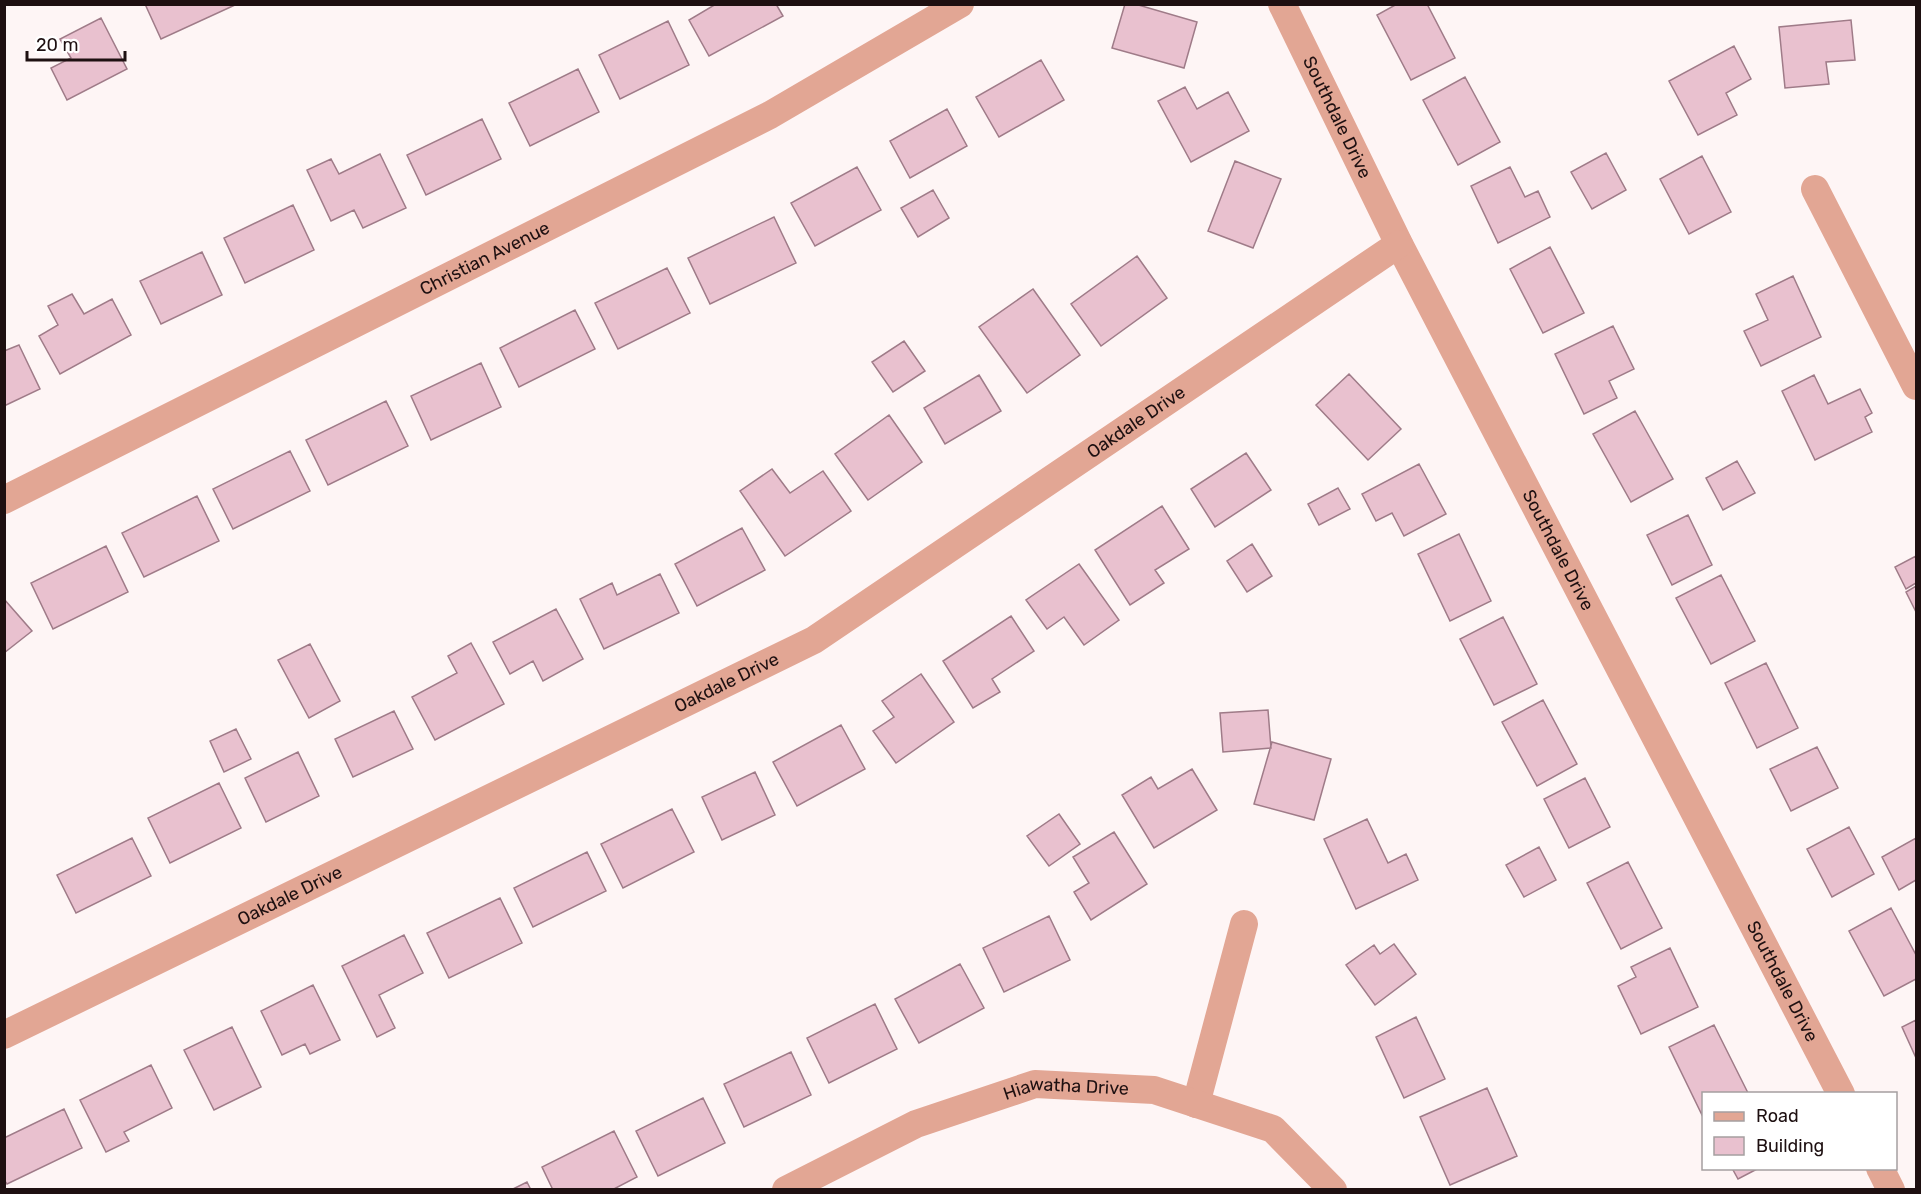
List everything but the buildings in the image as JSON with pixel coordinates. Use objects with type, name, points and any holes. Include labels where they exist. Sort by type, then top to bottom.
[{"type":"street","name":"Christian Avenue","points":[[4,500],[770,115],[960,4]]},
{"type":"street","name":"Southdale Drive","points":[[1282,4],[1399,244],[1840,1092]]},
{"type":"street","points":[[1815,189],[1917,386]]},
{"type":"street","name":"Oakdale Drive","points":[[4,1035],[814,640],[1399,244]]},
{"type":"street","points":[[1196,1104],[1244,924]]},
{"type":"street","name":"Hiawatha Drive","points":[[786,1190],[916,1124],[1035,1084],[1154,1090],[1273,1129],[1333,1190]]},
{"type":"street","points":[[1881,1170],[1891,1190]]}]
